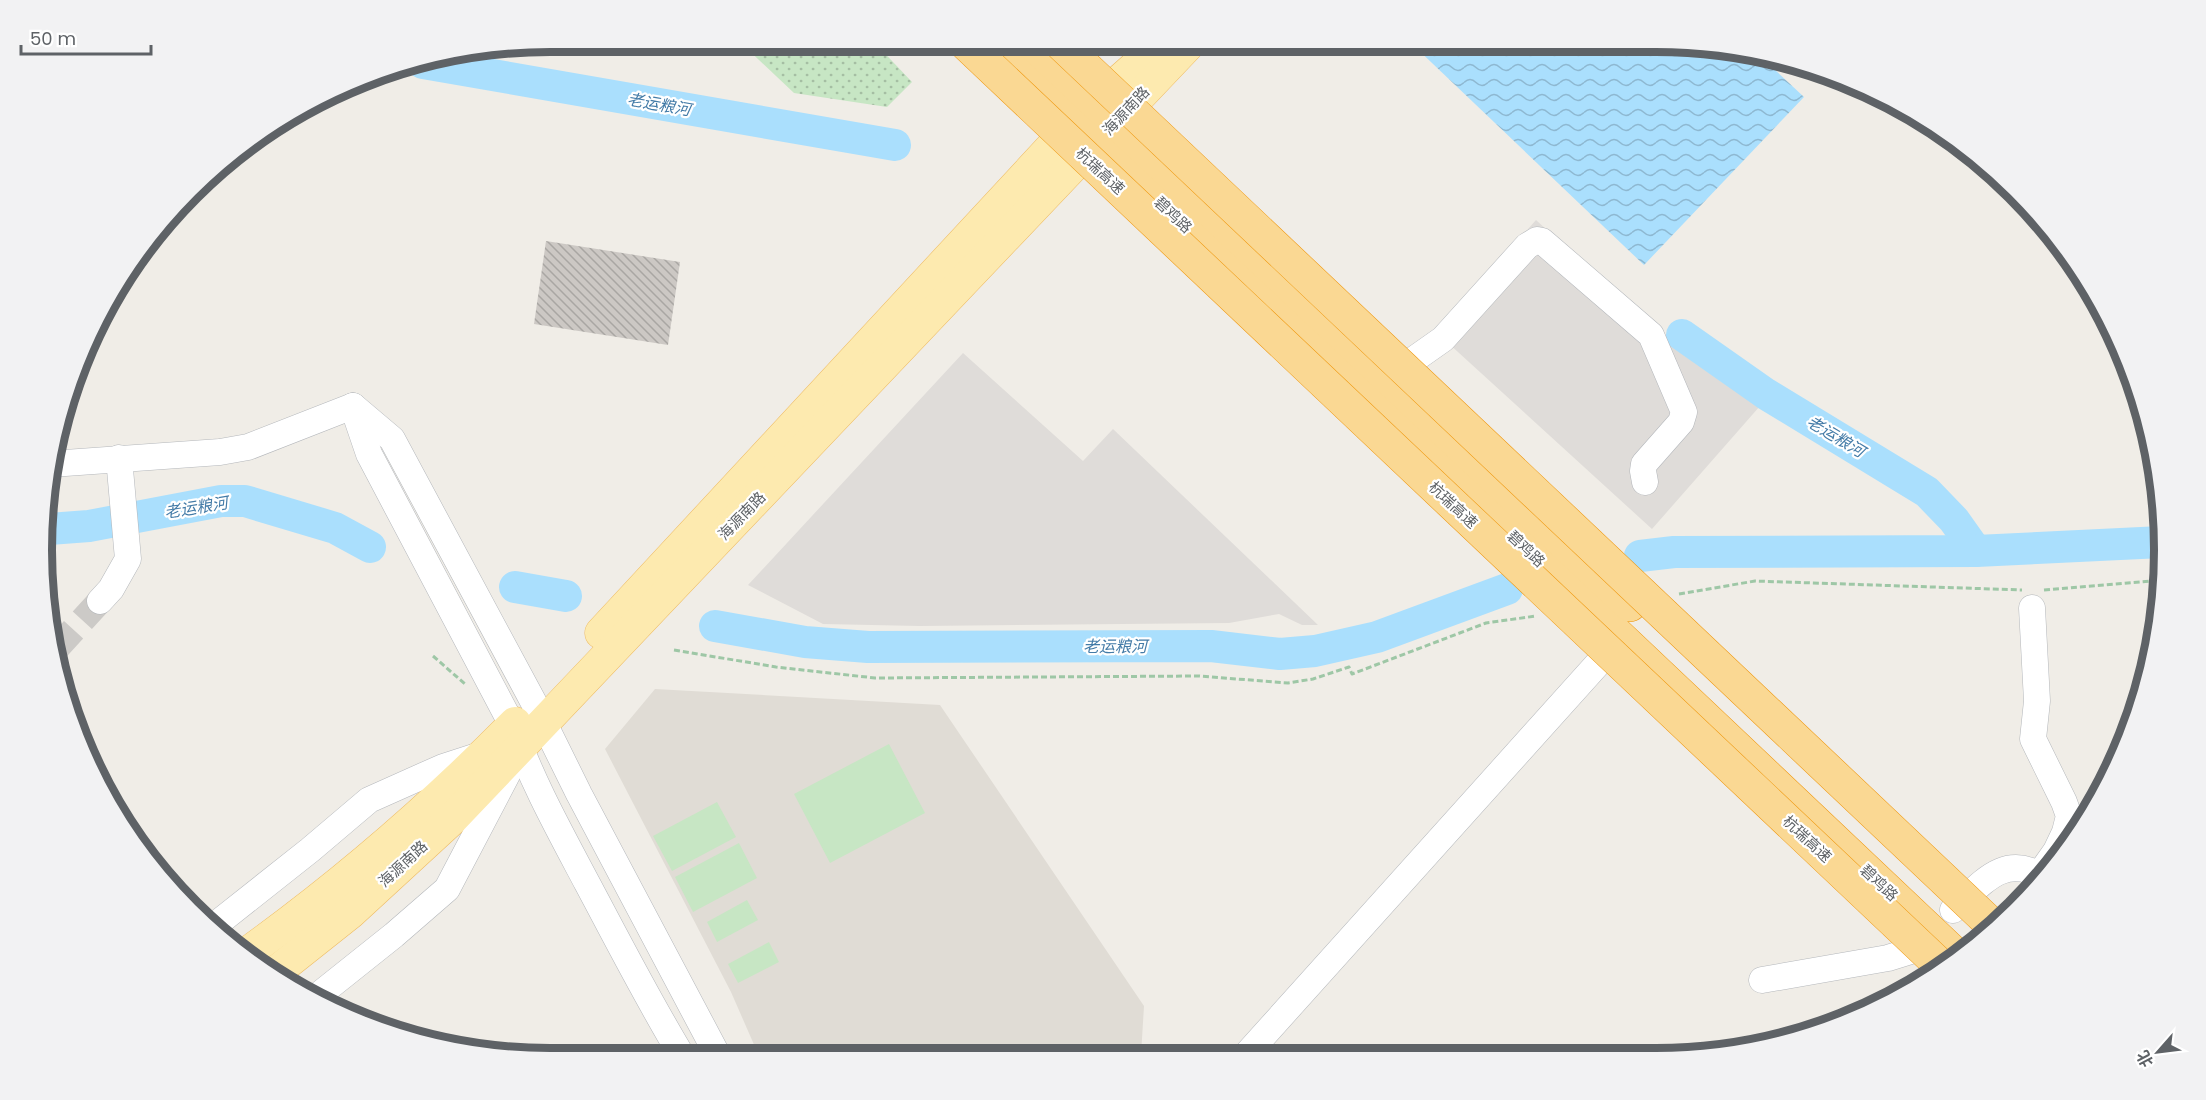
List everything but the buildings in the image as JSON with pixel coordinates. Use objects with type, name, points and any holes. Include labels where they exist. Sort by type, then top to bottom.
[{"type":"highway","name":"杭瑞高速","points":[[975,52],[1946,954]]},
{"type":"highway","name":"碧鸡路","points":[[1004,52],[1095,122],[1393,382],[1975,931]]},
{"type":"highway","name":"碧鸡路","points":[[1039,52],[1095,122],[1620,639],[1946,954]]},
{"type":"highway","points":[[1070,52],[1988,921]]},
{"type":"highway","points":[[1639,592],[2002,908]]},
{"type":"main road","name":"海源南路","points":[[281,968],[350,913],[451,820],[516,737],[1095,122],[1151,52]]},
{"type":"main road","name":"海源南路","points":[[1095,122],[1179,52]]},
{"type":"main road","name":"海源南路","points":[[253,949],[357,867],[486,753],[516,737]]},
{"type":"street","points":[[1393,382],[1416,358],[1443,339],[1527,246],[1537,240],[1542,241],[1651,334],[1684,412],[1681,422],[1644,464],[1645,482]]},
{"type":"street","points":[[353,406],[393,439],[714,1048]]},
{"type":"street","points":[[60,463],[220,452],[248,447],[353,406]]},
{"type":"street","points":[[353,406],[369,454],[516,737],[558,828],[677,1048]]},
{"type":"street","points":[[100,602],[111,589],[128,559],[119,459]]},
{"type":"street","points":[[2033,596],[2037,701],[2033,739],[2069,816],[2063,835]]},
{"type":"street","points":[[1252,1048],[1620,639]]},
{"type":"street","points":[[322,992],[386,942],[447,889],[516,737]]},
{"type":"street","points":[[219,922],[369,800],[443,767],[486,753]]},
{"type":"street","points":[[1953,910],[1994,873],[2010,867],[2034,874]]},
{"type":"street","points":[[1762,980],[1888,958],[1945,955]]},
{"type":"path","points":[[1677,594],[1755,581],[2033,596],[2152,581]]},
{"type":"path","points":[[674,650],[776,667],[875,678],[1199,676],[1288,683],[1313,679],[1349,667],[1352,674],[1486,623],[1542,615]]},
{"type":"shaded area","points":[[1536,220],[1669,342],[1760,406],[1652,529],[1436,332]]},
{"type":"shaded area","points":[[963,353],[1083,461],[1113,429],[1318,625],[1302,625],[1279,614],[1229,623],[920,626],[823,624],[748,585]]},
{"type":"shaded area","points":[[655,689],[940,705],[1144,1006],[1141,1048],[756,1048],[731,992],[605,749]]},
{"type":"green space","points":[[751,52],[884,52],[912,82],[887,107],[794,93]]},
{"type":"green space","points":[[889,744],[925,813],[830,863],[794,794]]},
{"type":"green space","points":[[717,802],[736,837],[672,871],[653,836]]},
{"type":"green space","points":[[739,843],[757,878],[693,912],[675,877]]},
{"type":"green space","points":[[747,900],[758,920],[717,942],[707,922]]},
{"type":"green space","points":[[769,942],[779,962],[738,983],[728,964]]},
{"type":"water","points":[[1420,52],[1656,52],[1721,57],[1771,66],[1804,97],[1644,265]]},
{"type":"waterway","name":"老运粮河","points":[[437,65],[895,145]]},
{"type":"waterway","name":"老运粮河","points":[[1682,335],[1766,394],[1927,492],[1954,520],[1976,551]]},
{"type":"waterway","name":"老运粮河","points":[[53,529],[89,526],[221,501],[245,501],[335,528],[370,547]]},
{"type":"waterway","name":"老运粮河","points":[[1640,556],[1674,552],[1976,551],[2154,542]]},
{"type":"waterway","name":"老运粮河","points":[[515,587],[566,596]]},
{"type":"waterway","name":"老运粮河","points":[[715,626],[805,642],[868,647],[1211,646],[1280,654],[1315,651],[1377,637],[1507,589]]},
{"type":"tunnel","points":[[61,643],[100,601]]}]
